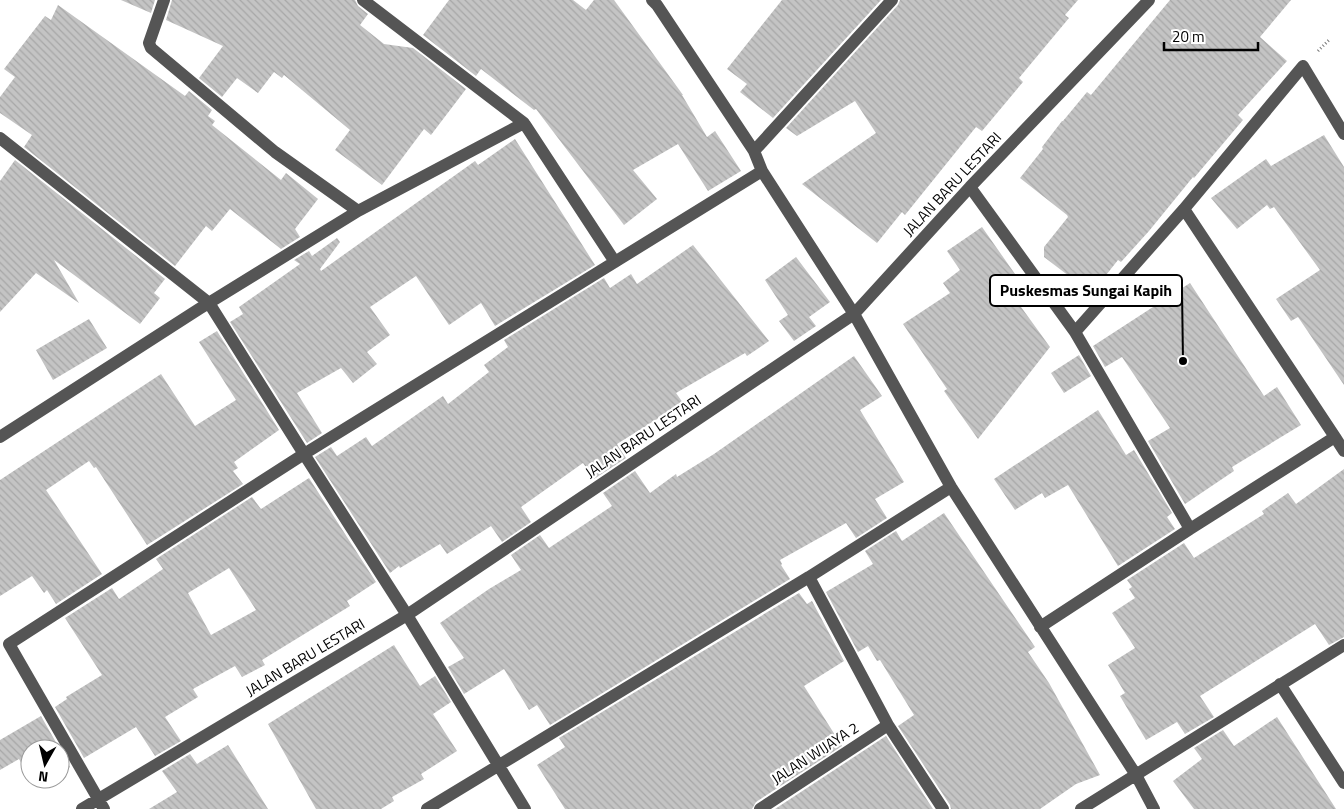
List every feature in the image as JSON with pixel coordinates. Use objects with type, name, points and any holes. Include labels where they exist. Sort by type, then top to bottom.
[{"type":"street","points":[[164,0],[149,43],[151,48],[275,152],[358,211]]},
{"type":"street","points":[[363,0],[524,123],[615,262]]},
{"type":"street","points":[[754,151],[892,0]]},
{"type":"street","name":"JALAN BARU LESTARI","points":[[82,809],[101,804],[407,614],[854,314],[970,187],[1149,0]]},
{"type":"street","points":[[657,2],[754,151],[762,170],[854,314],[951,487],[1136,775],[1154,809]]},
{"type":"street","points":[[1075,332],[1184,209],[1303,66],[1344,134]]},
{"type":"street","points":[[0,437],[209,303],[358,211],[524,123]]},
{"type":"street","points":[[0,138],[209,303],[407,614],[525,809]]},
{"type":"street","points":[[101,804],[4,647],[304,454],[762,170]]},
{"type":"street","points":[[970,187],[1075,332],[1190,529]]},
{"type":"street","points":[[1184,209],[1344,451]]},
{"type":"street","points":[[1040,627],[1335,437]]},
{"type":"street","points":[[427,809],[809,577],[951,487]]},
{"type":"street","points":[[809,577],[888,725],[943,809]]},
{"type":"street","points":[[1081,809],[1344,645]]},
{"type":"street","points":[[1280,684],[1344,783]]},
{"type":"street","name":"JALAN WIJAYA 2","points":[[760,809],[888,725]]},
{"type":"building","points":[[121,0],[155,0],[151,13]]},
{"type":"building","points":[[172,0],[355,0],[358,6],[368,14],[360,25],[384,44],[413,48],[466,89],[431,135],[424,129],[382,185],[335,150],[350,130],[284,75],[282,78],[274,72],[258,93],[237,78],[222,97],[199,78],[223,46],[166,20]]},
{"type":"building","points":[[449,0],[573,0],[586,10],[594,0],[614,0],[683,95],[707,137],[715,131],[741,171],[708,191],[678,144],[633,170],[657,199],[624,225],[536,109],[534,110],[481,69],[476,76],[423,35]]},
{"type":"building","points":[[782,0],[881,0],[773,118],[740,92],[747,84],[727,69]]},
{"type":"building","points":[[900,0],[1078,0],[1065,15],[1069,18],[1019,78],[1023,82],[982,131],[976,127],[905,215],[902,212],[877,243],[802,184],[876,133],[855,101],[797,136],[786,128],[898,5]]},
{"type":"building","points":[[1170,0],[1291,0],[1260,37],[1287,61],[1238,115],[1243,120],[1149,231],[1121,262],[1118,260],[1095,289],[1086,289],[1044,257],[1044,247],[1068,217],[1067,215],[1020,178],[1062,121],[1087,92],[1091,95]]},
{"type":"building","points":[[58,5],[185,96],[189,91],[212,110],[208,116],[215,121],[212,125],[281,180],[286,173],[318,199],[295,229],[300,237],[281,249],[230,209],[212,231],[206,226],[175,266],[24,147],[32,135],[0,113],[0,97],[15,77],[4,69],[45,16],[51,20]]},
{"type":"building","points":[[1324,135],[1344,167],[1344,385],[1298,317],[1291,321],[1276,299],[1320,270],[1274,207],[1270,209],[1267,205],[1237,229],[1211,198],[1266,159],[1271,166]]},
{"type":"building","points":[[515,139],[595,265],[495,326],[481,303],[449,325],[416,276],[370,307],[390,335],[367,352],[377,364],[353,383],[341,368],[297,393],[322,433],[307,443],[230,322],[243,314],[239,307],[300,264],[294,260],[309,251],[312,256],[337,238],[340,242],[320,269],[321,271],[475,161],[478,165]]},
{"type":"building","points":[[15,160],[165,279],[154,293],[160,298],[140,324],[54,260],[79,303],[36,273],[0,312],[0,181]]},
{"type":"building","points":[[982,227],[1022,284],[1011,293],[1050,347],[978,439],[944,391],[947,389],[903,324],[950,293],[943,283],[960,270],[947,251]]},
{"type":"building","points":[[693,245],[769,341],[747,356],[745,353],[676,393],[683,403],[617,444],[626,458],[594,479],[583,463],[521,507],[531,522],[502,542],[491,526],[447,554],[440,544],[400,568],[399,566],[390,573],[315,457],[331,447],[337,456],[366,437],[372,446],[443,396],[448,404],[489,372],[484,365],[508,347],[504,340],[604,278],[610,288],[631,274],[637,284]]},
{"type":"building","points":[[796,257],[830,302],[809,317],[816,326],[794,341],[779,321],[788,315],[765,280]]},
{"type":"building","points":[[1190,283],[1264,396],[1277,387],[1301,425],[1232,467],[1234,471],[1185,504],[1148,441],[1170,428],[1122,357],[1105,367],[1093,346]]},
{"type":"building","points":[[89,319],[107,348],[53,380],[36,350]]},
{"type":"building","points":[[217,331],[279,430],[234,462],[238,468],[233,471],[243,484],[147,545],[96,467],[94,468],[89,461],[46,490],[102,574],[56,604],[47,590],[44,593],[32,576],[0,596],[0,480],[161,374],[195,426],[236,400],[199,342]]},
{"type":"building","points":[[1079,355],[1091,376],[1064,393],[1051,373]]},
{"type":"building","points":[[854,356],[882,396],[860,410],[904,482],[875,499],[887,518],[856,538],[846,523],[780,560],[790,579],[550,725],[537,705],[529,710],[504,669],[464,694],[448,667],[464,658],[440,623],[489,589],[521,570],[511,555],[540,535],[549,548],[612,506],[603,493],[635,471],[650,493],[676,474],[677,477],[714,454]]},
{"type":"building","points":[[1098,410],[1126,455],[1134,450],[1172,513],[1167,517],[1175,529],[1118,566],[1068,485],[1045,498],[1042,493],[1015,510],[994,479]]},
{"type":"building","points":[[1344,469],[1344,637],[1329,645],[1315,624],[1200,696],[1214,717],[1185,734],[1177,722],[1146,740],[1120,696],[1125,693],[1108,665],[1135,648],[1112,613],[1135,598],[1129,589],[1132,587],[1127,580],[1184,543],[1194,558],[1264,514],[1262,511],[1288,493],[1296,504]]},
{"type":"building","points":[[309,478],[376,582],[347,601],[350,606],[262,660],[265,665],[242,677],[235,666],[193,689],[198,697],[165,717],[181,741],[155,756],[136,727],[84,758],[55,707],[67,699],[66,697],[102,675],[65,618],[112,588],[119,599],[163,569],[156,559],[252,497],[261,509]],"holes":[[[229,568],[256,610],[211,635],[188,593]]]},
{"type":"building","points":[[944,513],[1035,647],[1028,652],[1049,683],[1100,775],[1076,784],[1040,809],[951,809],[898,726],[914,715],[880,660],[877,661],[868,646],[858,652],[826,592],[873,564],[865,551],[896,531],[902,541]]},
{"type":"building","points":[[799,593],[807,604],[812,601],[844,661],[804,686],[842,746],[756,802],[752,809],[565,809],[537,765],[565,747],[559,738]]},
{"type":"building","points":[[394,645],[420,686],[435,676],[451,702],[433,714],[457,751],[421,774],[424,779],[392,797],[394,801],[381,809],[316,809],[268,724]]},
{"type":"building","points":[[41,716],[54,739],[20,739],[20,761],[19,759],[0,770],[0,740]]},
{"type":"building","points":[[1277,717],[1336,809],[1194,809],[1173,781],[1202,759],[1194,748],[1223,730],[1234,746]]},
{"type":"building","points":[[886,736],[933,809],[775,809]]},
{"type":"building","points":[[228,745],[268,809],[149,809],[177,792],[162,771],[190,754],[197,764]]},
{"type":"place","name":"Puskesmas Sungai Kapih","points":[[1183,361]]}]
